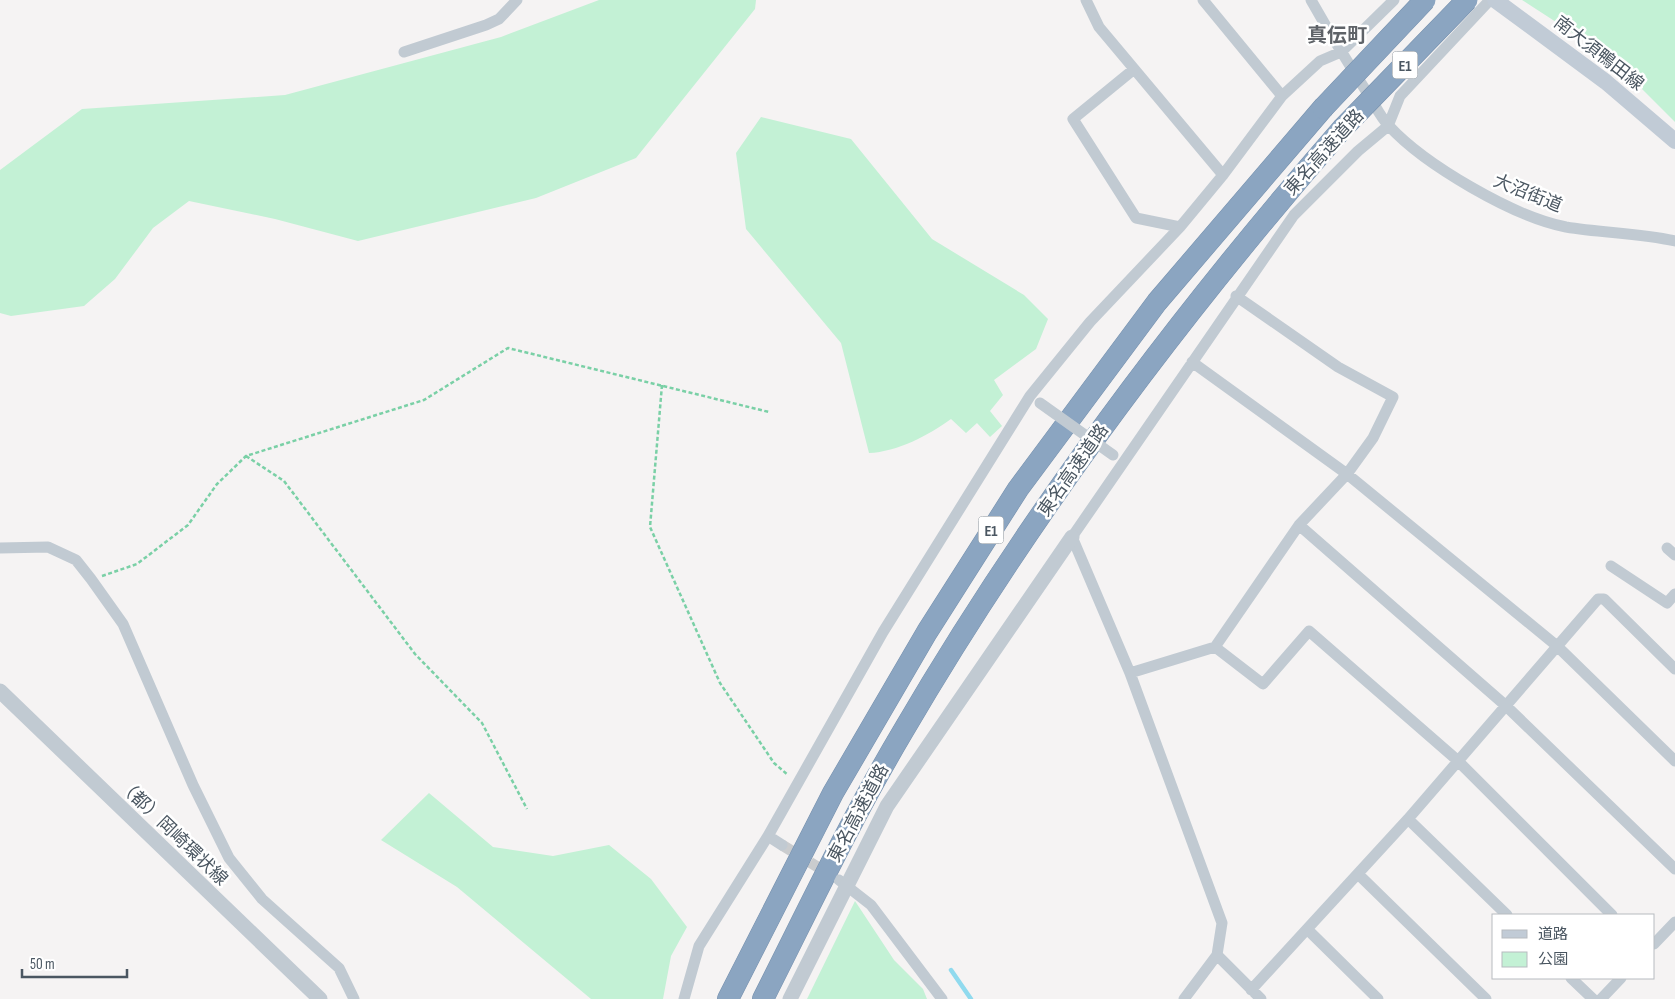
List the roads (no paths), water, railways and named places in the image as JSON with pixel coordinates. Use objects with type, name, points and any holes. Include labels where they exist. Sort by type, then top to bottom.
[{"type":"highway","name":"東名高速道路","points":[[728,999],[832,793],[927,632],[1018,489],[1157,302],[1323,108],[1425,0]]},
{"type":"highway","name":"東名高速道路","points":[[763,999],[845,837],[902,733],[994,584],[1111,415],[1182,321],[1275,206],[1342,129],[1467,0]]},
{"type":"main road","name":"南大須鴨田線","points":[[1495,0],[1606,82],[1675,141]]},
{"type":"street","points":[[404,52],[486,25],[499,19],[517,0]]},
{"type":"street","points":[[1086,0],[1099,27],[1133,70],[1223,175]]},
{"type":"street","points":[[1203,0],[1282,96]]},
{"type":"street","points":[[1311,0],[1341,52]]},
{"type":"street","points":[[684,999],[699,946],[768,836],[884,632],[1035,399],[1090,322],[1180,227],[1223,175],[1282,96],[1320,61],[1341,52],[1394,0]]},
{"type":"street","points":[[790,999],[843,884],[888,806],[1124,464],[1236,296],[1294,215],[1358,151],[1388,126],[1400,96],[1490,0]]},
{"type":"street","name":"大沼街道","points":[[1341,52],[1388,126],[1430,161],[1470,187],[1510,208],[1565,227],[1646,234],[1675,241]]},
{"type":"street","points":[[1133,70],[1073,118],[1136,218],[1180,227]]},
{"type":"street","points":[[1130,673],[1214,647],[1299,525],[1347,474],[1373,438],[1393,397],[1338,367],[1236,296]]},
{"type":"street","points":[[1192,362],[1347,474],[1557,646],[1675,761]]},
{"type":"street","points":[[1035,399],[1124,464]]},
{"type":"street","points":[[1299,525],[1505,706],[1675,869]]},
{"type":"street","points":[[1072,538],[1130,673],[1222,923],[1217,955],[1184,999]]},
{"type":"street","points":[[0,548],[48,547],[76,560],[91,579],[123,624],[193,785],[229,858],[262,899],[339,968],[354,999]]},
{"type":"street","points":[[1611,566],[1667,602],[1675,594]]},
{"type":"street","points":[[1251,990],[1408,819],[1598,599],[1604,599],[1675,670]]},
{"type":"street","points":[[1214,647],[1262,684],[1309,631],[1457,760],[1611,914]]},
{"type":"street","name":"（都）岡崎環状線","points":[[0,691],[320,999]]},
{"type":"street","points":[[1408,819],[1506,914]]},
{"type":"street","points":[[768,836],[782,845]]},
{"type":"street","points":[[1358,874],[1486,999]]},
{"type":"street","points":[[843,884],[871,905],[942,999]]},
{"type":"street","points":[[1655,943],[1675,922]]},
{"type":"street","points":[[1307,929],[1378,999]]},
{"type":"street","points":[[1217,955],[1261,999]]},
{"type":"street","points":[[1572,979],[1593,999]]},
{"type":"street","points":[[1601,999],[1620,979]]},
{"type":"waterway","points":[[951,970],[971,999]]},
{"type":"tunnel","points":[[782,845],[829,874]]},
{"type":"district","name":"真伝町","points":[[1337,35]]}]
